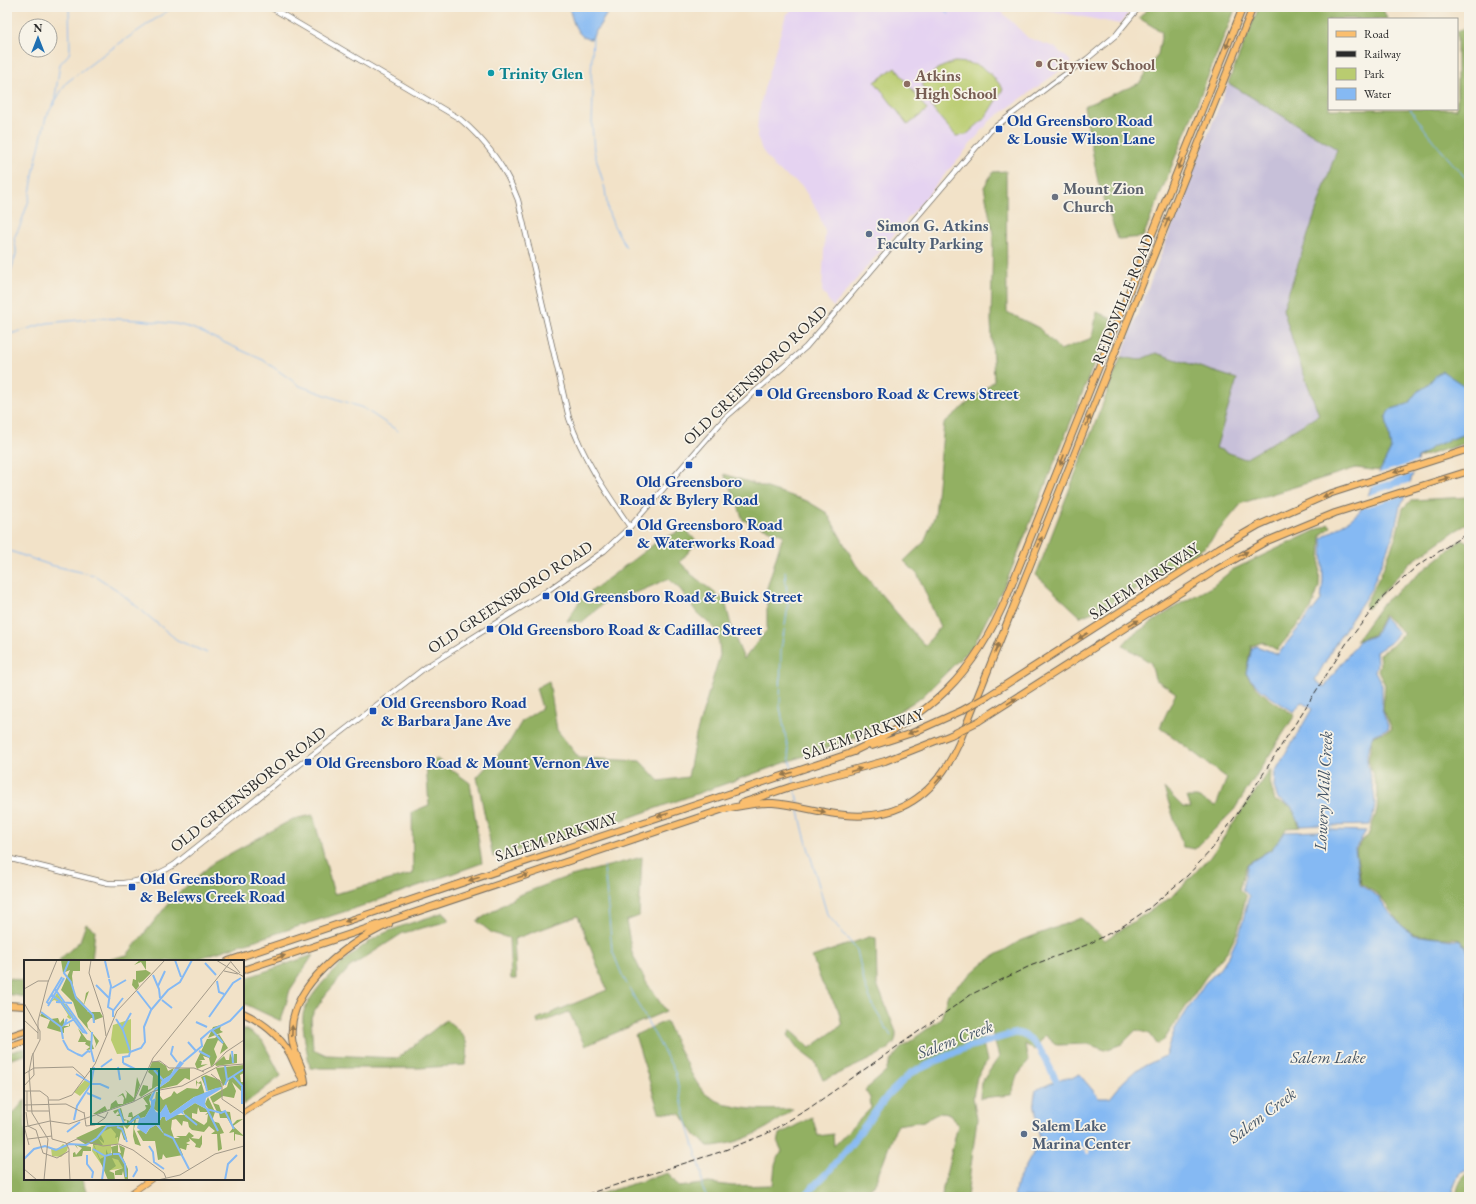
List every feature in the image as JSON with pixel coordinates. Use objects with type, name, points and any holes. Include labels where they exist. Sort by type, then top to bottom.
[{"type":"highway","name":"REIDSVILLE ROAD","points":[[850,753],[889,734],[912,720],[933,704],[960,677],[992,631],[1243,7]]},
{"type":"highway","name":"REIDSVILLE ROAD","points":[[725,809],[766,803],[790,805],[842,815],[870,816],[897,809],[922,794],[943,774],[955,752],[1253,7]]},
{"type":"highway","name":"SALEM PARKWAY","points":[[231,960],[912,733],[961,711],[988,696],[1246,532],[1301,505],[1365,482],[1469,449]]},
{"type":"highway","name":"SALEM PARKWAY","points":[[244,970],[770,793],[885,761],[951,735],[979,721],[1241,555],[1294,528],[1352,507],[1469,471]]},
{"type":"highway","points":[[305,1082],[305,1075],[294,1050],[292,1032],[295,1013],[304,992],[323,970],[349,947],[377,929],[407,915]]},
{"type":"highway","points":[[7,1005],[24,1006]]},
{"type":"highway","points":[[244,1014],[260,1022],[277,1037],[287,1049],[305,1082]]},
{"type":"highway","points":[[7,1037],[24,1031]]},
{"type":"highway","points":[[7,1047],[24,1041]]},
{"type":"main road","points":[[244,1112],[271,1096],[305,1082]]},
{"type":"main road","points":[[126,1197],[149,1180]]},
{"type":"street","points":[[270,7],[460,119],[475,132],[500,162],[511,180],[518,200],[569,418],[577,440],[594,473],[630,527]]},
{"type":"street","name":"OLD GREENSBORO ROAD","points":[[7,858],[108,883],[119,884],[137,882],[158,875],[174,865],[303,762],[426,667],[576,571],[604,551],[630,527],[725,418],[806,347],[842,307],[942,186],[997,125],[1087,59],[1116,35],[1139,7]]},
{"type":"shaded area","points":[[795,7],[997,7],[1028,38],[1054,47],[1072,62],[990,121],[833,307],[822,291],[825,231],[817,210],[802,186],[776,169],[762,150],[757,137],[758,115],[764,89],[786,15]]},
{"type":"shaded area","points":[[1032,7],[1133,7],[1120,24]]},
{"type":"shaded area","points":[[1228,83],[1337,148],[1283,309],[1298,358],[1319,415],[1245,459],[1216,448],[1156,353],[1139,360],[1121,357]]},
{"type":"green space","points":[[1149,7],[1236,7],[1143,237],[1118,239],[1098,182],[1084,106],[1140,83],[1158,54],[1162,32],[1139,18]]},
{"type":"green space","points":[[1259,7],[1382,7],[1387,18],[1328,18],[1328,110],[1458,110],[1458,31],[1469,27],[1469,389],[1443,372],[1435,376],[1427,386],[1417,392],[1408,404],[1389,410],[1386,417],[1391,449],[1380,471],[1356,468],[1242,503],[1205,547],[1122,599],[1081,617],[1036,575],[1121,357],[1139,360],[1156,353],[1237,379],[1216,448],[1245,459],[1319,415],[1298,358],[1283,309],[1337,149],[1228,83]]},
{"type":"green space","points":[[954,62],[977,65],[983,68],[993,76],[1003,89],[985,118],[966,135],[956,136],[934,111],[922,85],[937,69]]},
{"type":"green space","points":[[895,67],[927,110],[908,125],[875,82]]},
{"type":"green space","points":[[1006,171],[1007,312],[1039,328],[1060,350],[1092,338],[1097,312],[1112,319],[1008,578],[973,646],[922,697],[855,738],[600,828],[493,857],[477,777],[509,743],[522,721],[542,708],[536,688],[549,681],[557,730],[579,758],[640,761],[659,781],[688,777],[696,735],[720,655],[718,631],[697,613],[680,589],[668,579],[638,592],[610,598],[582,622],[567,621],[581,599],[658,541],[685,529],[697,542],[680,562],[692,575],[725,601],[733,633],[744,659],[767,630],[767,588],[783,535],[743,520],[724,474],[807,501],[827,513],[856,565],[925,646],[940,627],[918,575],[904,561],[924,542],[935,515],[944,423],[994,381],[991,320],[993,234],[984,187],[993,172]]},
{"type":"green space","points":[[1469,432],[1469,442],[1418,458],[1432,447]]},
{"type":"green space","points":[[1469,497],[1469,523],[1455,531],[1410,563],[1367,609],[1364,606],[1380,576],[1396,537],[1403,508],[1412,500]]},
{"type":"green space","points":[[1329,524],[1331,527],[1321,535],[1319,587],[1311,609],[1277,650],[1263,642],[1251,646],[1246,674],[1256,687],[1274,702],[1295,715],[1234,810],[1195,849],[1183,847],[1164,788],[1183,807],[1191,808],[1187,797],[1197,797],[1216,806],[1227,778],[1160,727],[1176,693],[1155,679],[1151,663],[1123,645],[1131,636],[1180,604],[1213,586],[1232,570]]},
{"type":"green space","points":[[1462,539],[1469,543],[1469,952],[1462,941],[1454,938],[1439,938],[1413,934],[1400,924],[1379,895],[1361,884],[1356,850],[1362,840],[1368,836],[1377,811],[1378,791],[1368,760],[1373,736],[1392,729],[1383,709],[1385,685],[1378,670],[1380,665],[1379,654],[1392,646],[1404,633],[1384,615],[1374,634],[1356,641],[1384,602]]},
{"type":"green space","points":[[437,759],[470,783],[482,863],[359,907],[193,960],[108,960],[127,955],[172,899],[213,863],[293,819],[313,815],[334,894],[413,874],[412,812],[429,805],[426,765]]},
{"type":"green space","points":[[1271,769],[1270,782],[1275,801],[1291,806],[1300,827],[1286,828],[1280,840],[1271,849],[1247,864],[1239,889],[1246,896],[1238,931],[1229,949],[1205,978],[1164,1040],[1157,1044],[1150,1034],[1136,1030],[1122,1044],[1105,1050],[1088,1044],[1057,1045],[1045,1035],[1034,1050],[1025,1044],[1029,1061],[1017,1076],[1011,1095],[980,1098],[981,1083],[999,1057],[990,1025],[980,1030],[987,1061],[977,1077],[973,1097],[977,1119],[967,1197],[942,1197],[958,1125],[951,1114],[939,1113],[924,1121],[897,1125],[874,1186],[853,1197],[590,1197],[668,1173],[679,1187],[709,1183],[733,1186],[773,1185],[775,1164],[782,1151],[778,1143],[780,1134],[812,1117],[818,1136],[833,1134],[834,1146],[871,1108],[870,1098],[865,1090],[885,1073],[891,1060],[901,1048],[941,1019],[948,994],[983,963],[1020,941],[1081,918],[1105,940],[1173,896],[1210,857]]},
{"type":"green space","points":[[642,857],[639,916],[626,921],[632,953],[646,982],[666,1011],[585,1046],[569,1012],[538,1024],[537,1019],[607,990],[578,916],[514,939],[516,979],[511,979],[509,938],[492,933],[477,921],[519,895],[564,878]]},
{"type":"green space","points":[[444,912],[449,921],[403,933],[350,967],[326,994],[311,1017],[313,1049],[326,1055],[398,1058],[446,1020],[458,1029],[465,1039],[468,1051],[465,1065],[419,1068],[310,1068],[303,1016],[309,1001],[317,989],[352,955],[377,937],[401,926]]},
{"type":"green space","points":[[86,924],[95,930],[92,960],[59,960],[80,941]]},
{"type":"green space","points":[[869,937],[876,938],[877,984],[896,1032],[896,1037],[893,1044],[880,1054],[823,1080],[815,1062],[799,1050],[788,1035],[791,1030],[810,1048],[842,1025],[838,1009],[822,983],[812,957]]},
{"type":"green space","points":[[313,955],[290,990],[281,1021],[244,1003],[244,979]]},
{"type":"green space","points":[[11,978],[24,982],[24,997],[7,994],[7,980]]},
{"type":"green space","points":[[666,1021],[691,1072],[702,1090],[707,1095],[717,1101],[749,1109],[793,1109],[775,1123],[754,1135],[731,1143],[708,1146],[695,1135],[681,1114],[659,1112],[635,1035]]},
{"type":"green space","points":[[244,1029],[262,1040],[281,1076],[244,1104]]},
{"type":"green space","points":[[24,1048],[24,1055],[7,1060],[7,1053]]},
{"type":"green space","points":[[24,1101],[24,1180],[83,1180],[85,1189],[91,1197],[7,1197],[7,1121]]},
{"type":"green space","points":[[1469,1173],[1469,1197],[1457,1197],[1457,1190],[1460,1184],[1464,1177]]},
{"type":"water","points":[[569,7],[611,7],[591,39],[582,36],[578,32],[573,22]]},
{"type":"water","name":"Salem Lake","points":[[1442,371],[1469,389],[1469,432],[1432,447],[1418,458],[1405,498],[1400,506],[1394,533],[1371,589],[1334,646],[1315,680],[1324,687],[1359,641],[1375,635],[1384,617],[1399,633],[1390,643],[1376,652],[1377,664],[1375,671],[1382,685],[1382,709],[1389,728],[1373,735],[1367,754],[1368,769],[1375,799],[1375,806],[1370,825],[1329,826],[1329,830],[1366,831],[1355,849],[1360,885],[1379,897],[1386,909],[1401,925],[1413,935],[1461,941],[1469,953],[1469,1169],[1459,1174],[1453,1189],[1454,1197],[1014,1197],[1017,1182],[1040,1141],[1034,1100],[1036,1090],[1063,1078],[1072,1078],[1079,1074],[1098,1098],[1110,1098],[1123,1082],[1136,1070],[1165,1056],[1175,1029],[1205,983],[1218,971],[1230,954],[1240,932],[1249,896],[1242,889],[1248,864],[1272,849],[1285,832],[1322,831],[1322,825],[1301,826],[1291,806],[1278,799],[1274,787],[1275,772],[1312,709],[1301,702],[1294,712],[1268,695],[1256,685],[1246,673],[1252,648],[1256,646],[1278,654],[1321,600],[1323,581],[1322,538],[1351,519],[1360,511],[1391,449],[1386,417],[1389,410],[1408,404],[1417,392],[1427,386],[1435,376]]},
{"type":"pier","points":[[1419,461],[1415,473],[1370,487],[1377,474]]},
{"type":"pier","points":[[1411,482],[1408,494],[1359,509],[1366,496]]},
{"type":"pier","points":[[1037,1143],[1087,1148],[1087,1146],[1090,1146],[1089,1154],[1086,1154],[1086,1151],[1036,1146]]},
{"type":"waterway","points":[[54,104],[60,64],[69,54],[70,49],[69,7]]},
{"type":"waterway","points":[[7,284],[16,254],[14,238],[29,200],[46,117],[66,83],[104,54],[173,7]]},
{"type":"waterway","points":[[940,7],[949,14]]},
{"type":"waterway","points":[[593,37],[591,75],[593,94],[592,125],[594,151],[605,189],[608,211],[613,224],[626,247]]},
{"type":"waterway","points":[[1411,110],[1435,143],[1469,182]]},
{"type":"waterway","points":[[7,335],[47,323],[100,318],[176,324],[192,328],[263,360],[300,386],[363,408],[398,431]]},
{"type":"waterway","points":[[7,550],[50,565],[94,575],[117,590],[177,640],[207,653]]},
{"type":"waterway","points":[[785,571],[788,606],[781,650],[780,707],[792,770]]},
{"type":"waterway","points":[[793,775],[794,784]]},
{"type":"waterway","points":[[795,789],[798,803]]},
{"type":"waterway","points":[[799,811],[827,914],[857,950],[865,986],[874,1008],[891,1036]]},
{"type":"waterway","name":"Lowery Mill Creek","points":[[1332,825],[1332,832]]},
{"type":"waterway","points":[[604,866],[612,950],[622,975],[675,1072],[685,1116],[702,1173],[702,1187],[707,1197]]},
{"type":"waterway","name":"Salem Creek","points":[[803,1197],[827,1173],[848,1148],[888,1095],[911,1073],[962,1049],[1016,1033],[1024,1035],[1038,1047],[1061,1089]]},
{"type":"waterway","name":"Salem Creek","points":[[916,1066],[916,1071]]},
{"type":"railway","points":[[578,1197],[720,1152],[766,1134],[808,1109],[972,994],[1030,966],[1089,944],[1123,926],[1148,909],[1187,876],[1212,849],[1242,807],[1348,641],[1380,600],[1417,566],[1469,532]]},
{"type":"place","name":"Cityview School","points":[[1039,64]]},
{"type":"place","name":"Trinity Glen","points":[[491,73]]},
{"type":"place","name":"Atkins High School","points":[[907,84]]},
{"type":"place","name":"Old Greensboro Road & Lousie Wilson Lane","points":[[999,129]]},
{"type":"place","name":"Mount Zion Church","points":[[1055,197]]},
{"type":"place","name":"Simon G. Atkins Faculty Parking","points":[[869,234]]},
{"type":"place","name":"Old Greensboro Road & Crews Street","points":[[759,393]]},
{"type":"place","name":"Old Greensboro Road & Bylery Road","points":[[689,465]]},
{"type":"place","name":"Old Greensboro Road & Waterworks Road","points":[[629,533]]},
{"type":"place","name":"Old Greensboro Road & Buick Street","points":[[546,596]]},
{"type":"place","name":"Old Greensboro Road & Cadillac Street","points":[[490,629]]},
{"type":"place","name":"Old Greensboro Road & Barbara Jane Ave","points":[[373,711]]},
{"type":"place","name":"Old Greensboro Road & Mount Vernon Ave","points":[[308,762]]},
{"type":"place","name":"Old Greensboro Road & Belews Creek Road","points":[[132,887]]},
{"type":"place","name":"Salem Lake Marina Center","points":[[1024,1134]]}]
